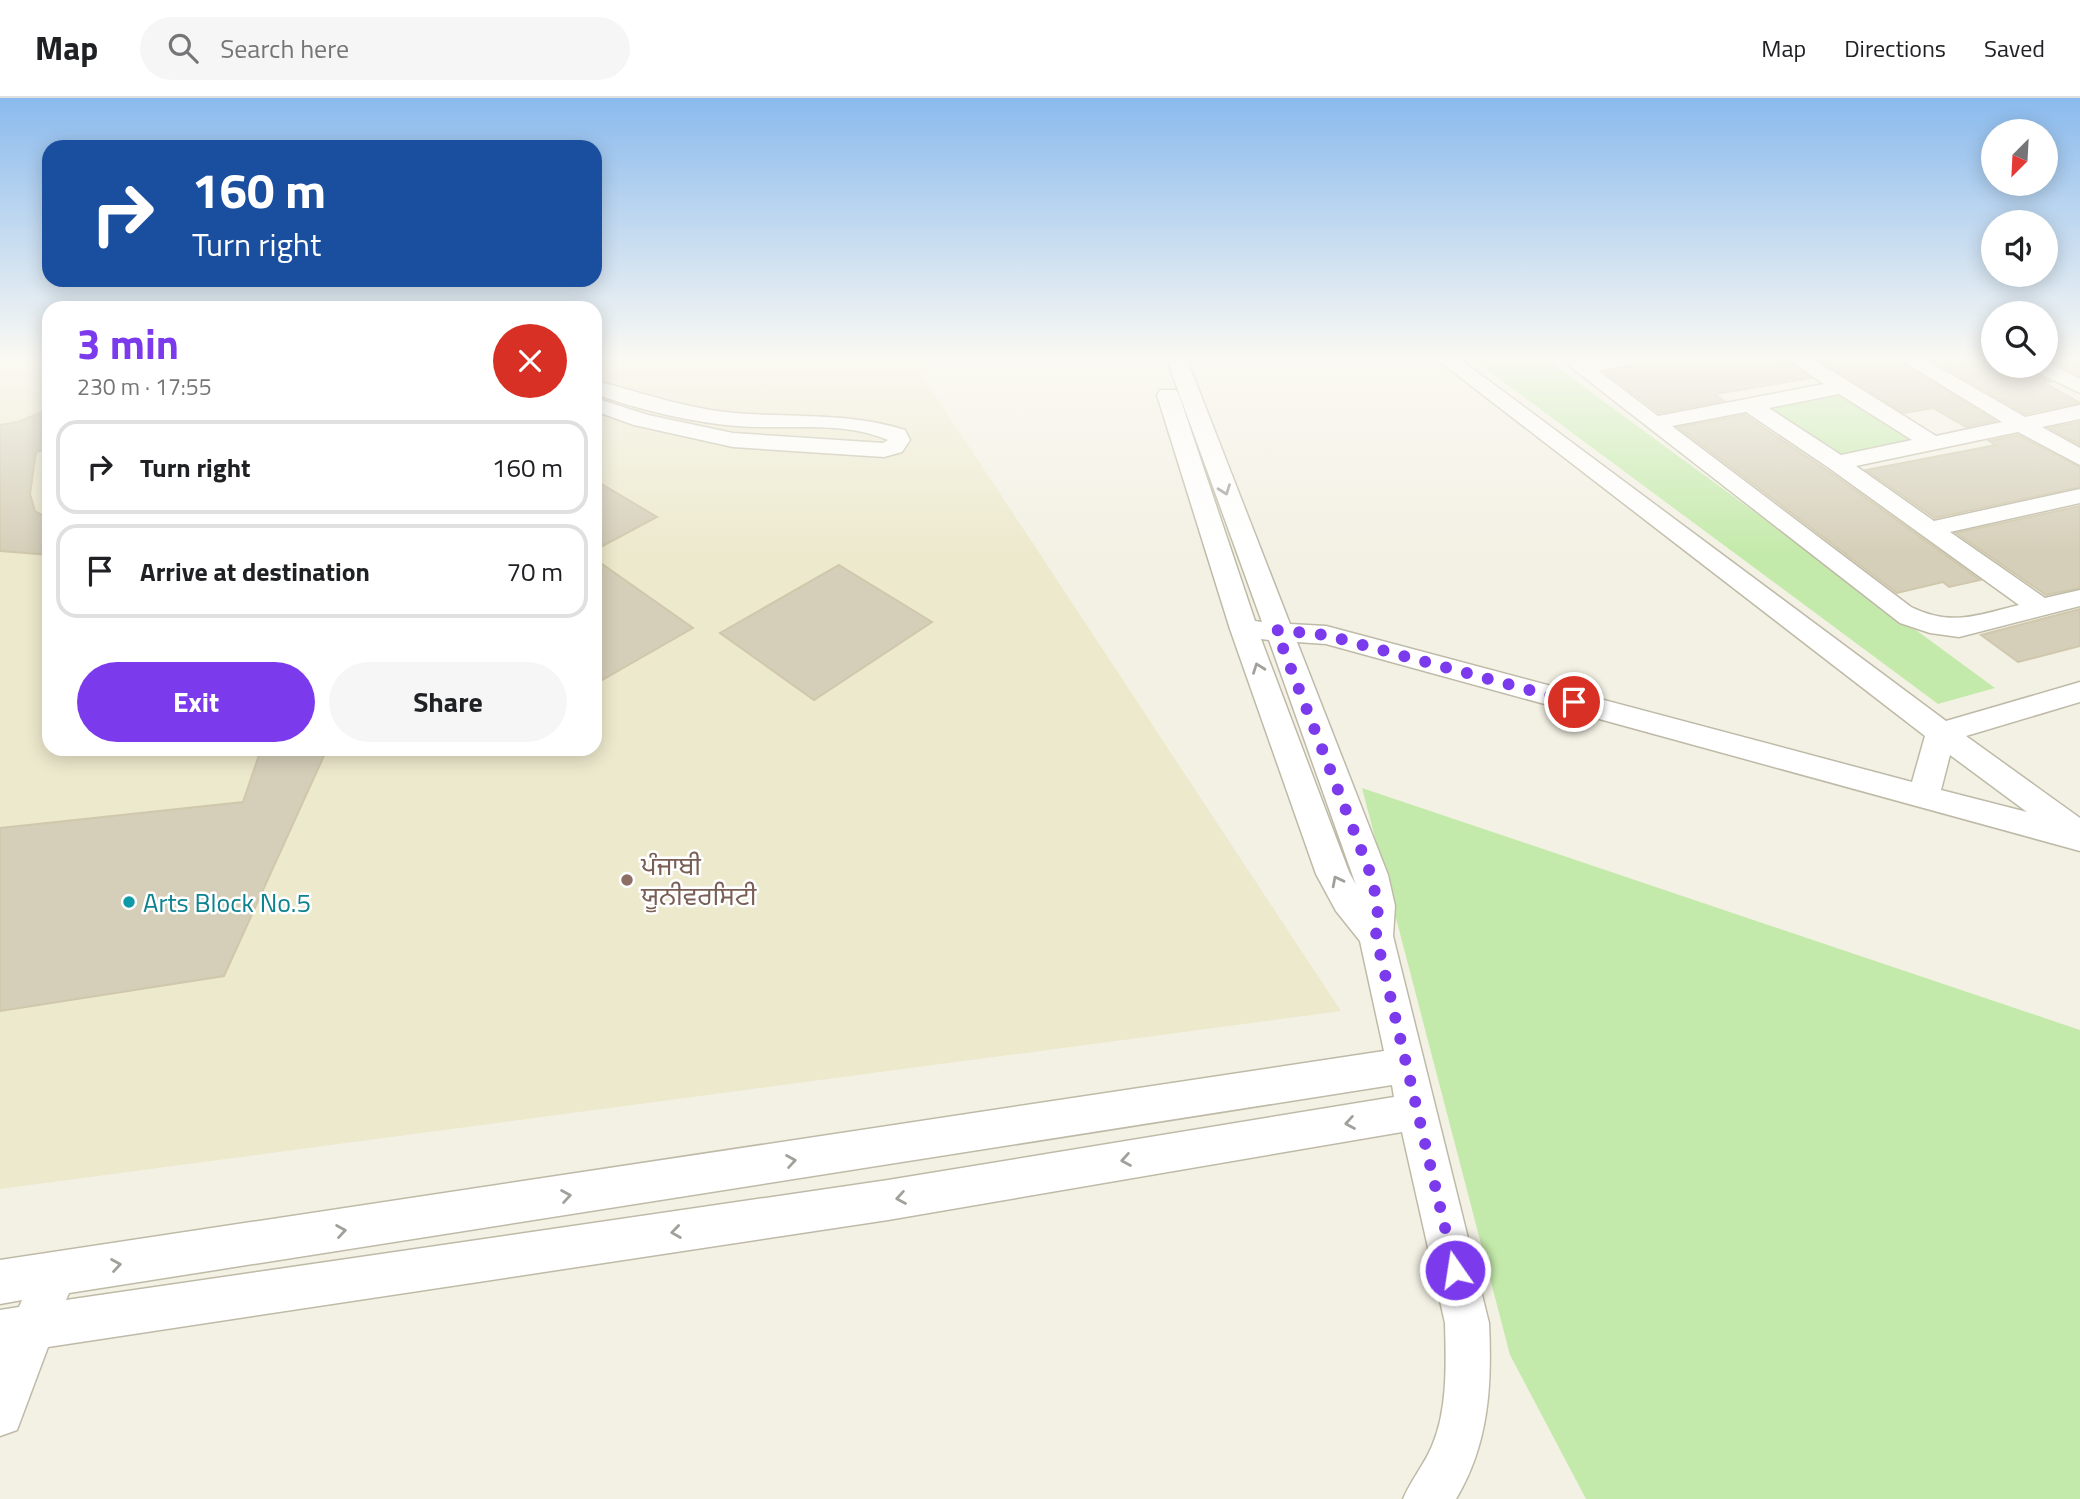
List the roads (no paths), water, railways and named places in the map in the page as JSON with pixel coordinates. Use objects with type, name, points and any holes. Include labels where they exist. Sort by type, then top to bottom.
[{"type":"street","points":[[653,422],[733,440],[884,450],[894,447],[899,440],[897,435],[863,425],[793,422]]},
{"type":"street","points":[[1177,422],[1244,629],[1333,874],[1348,901],[1376,936]]},
{"type":"street","points":[[1200,422],[1276,630],[1371,875],[1378,906],[1376,936],[1467,1323],[1469,1381],[1461,1434],[1439,1484],[1428,1499]]},
{"type":"street","points":[[1530,422],[2080,837]]},
{"type":"street","points":[[1776,422],[2041,608]]},
{"type":"street","points":[[1899,422],[1932,443]]},
{"type":"street","points":[[2019,422],[2080,458]]},
{"type":"street","points":[[1837,463],[2030,422]]},
{"type":"street","points":[[1654,423],[1902,612],[1918,621],[1944,628],[1959,628],[2080,598]]},
{"type":"street","points":[[1930,529],[2080,496]]},
{"type":"street","points":[[1244,629],[1326,635],[1923,798],[2080,837]]},
{"type":"street","points":[[1941,733],[2080,692]]},
{"type":"street","points":[[1923,798],[1941,733]]},
{"type":"street","points":[[0,1282],[1407,1065]]},
{"type":"street","points":[[17,1330],[888,1200],[1417,1111]]},
{"type":"street","points":[[0,1413],[17,1330],[54,1274]]},
{"type":"place","name":"ਪੰਜਾਬੀ ਯੂਨੀਵਰਸਿਟੀ","points":[[627,880]]},
{"type":"place","name":"Arts Block No.5","points":[[129,902]]}]
